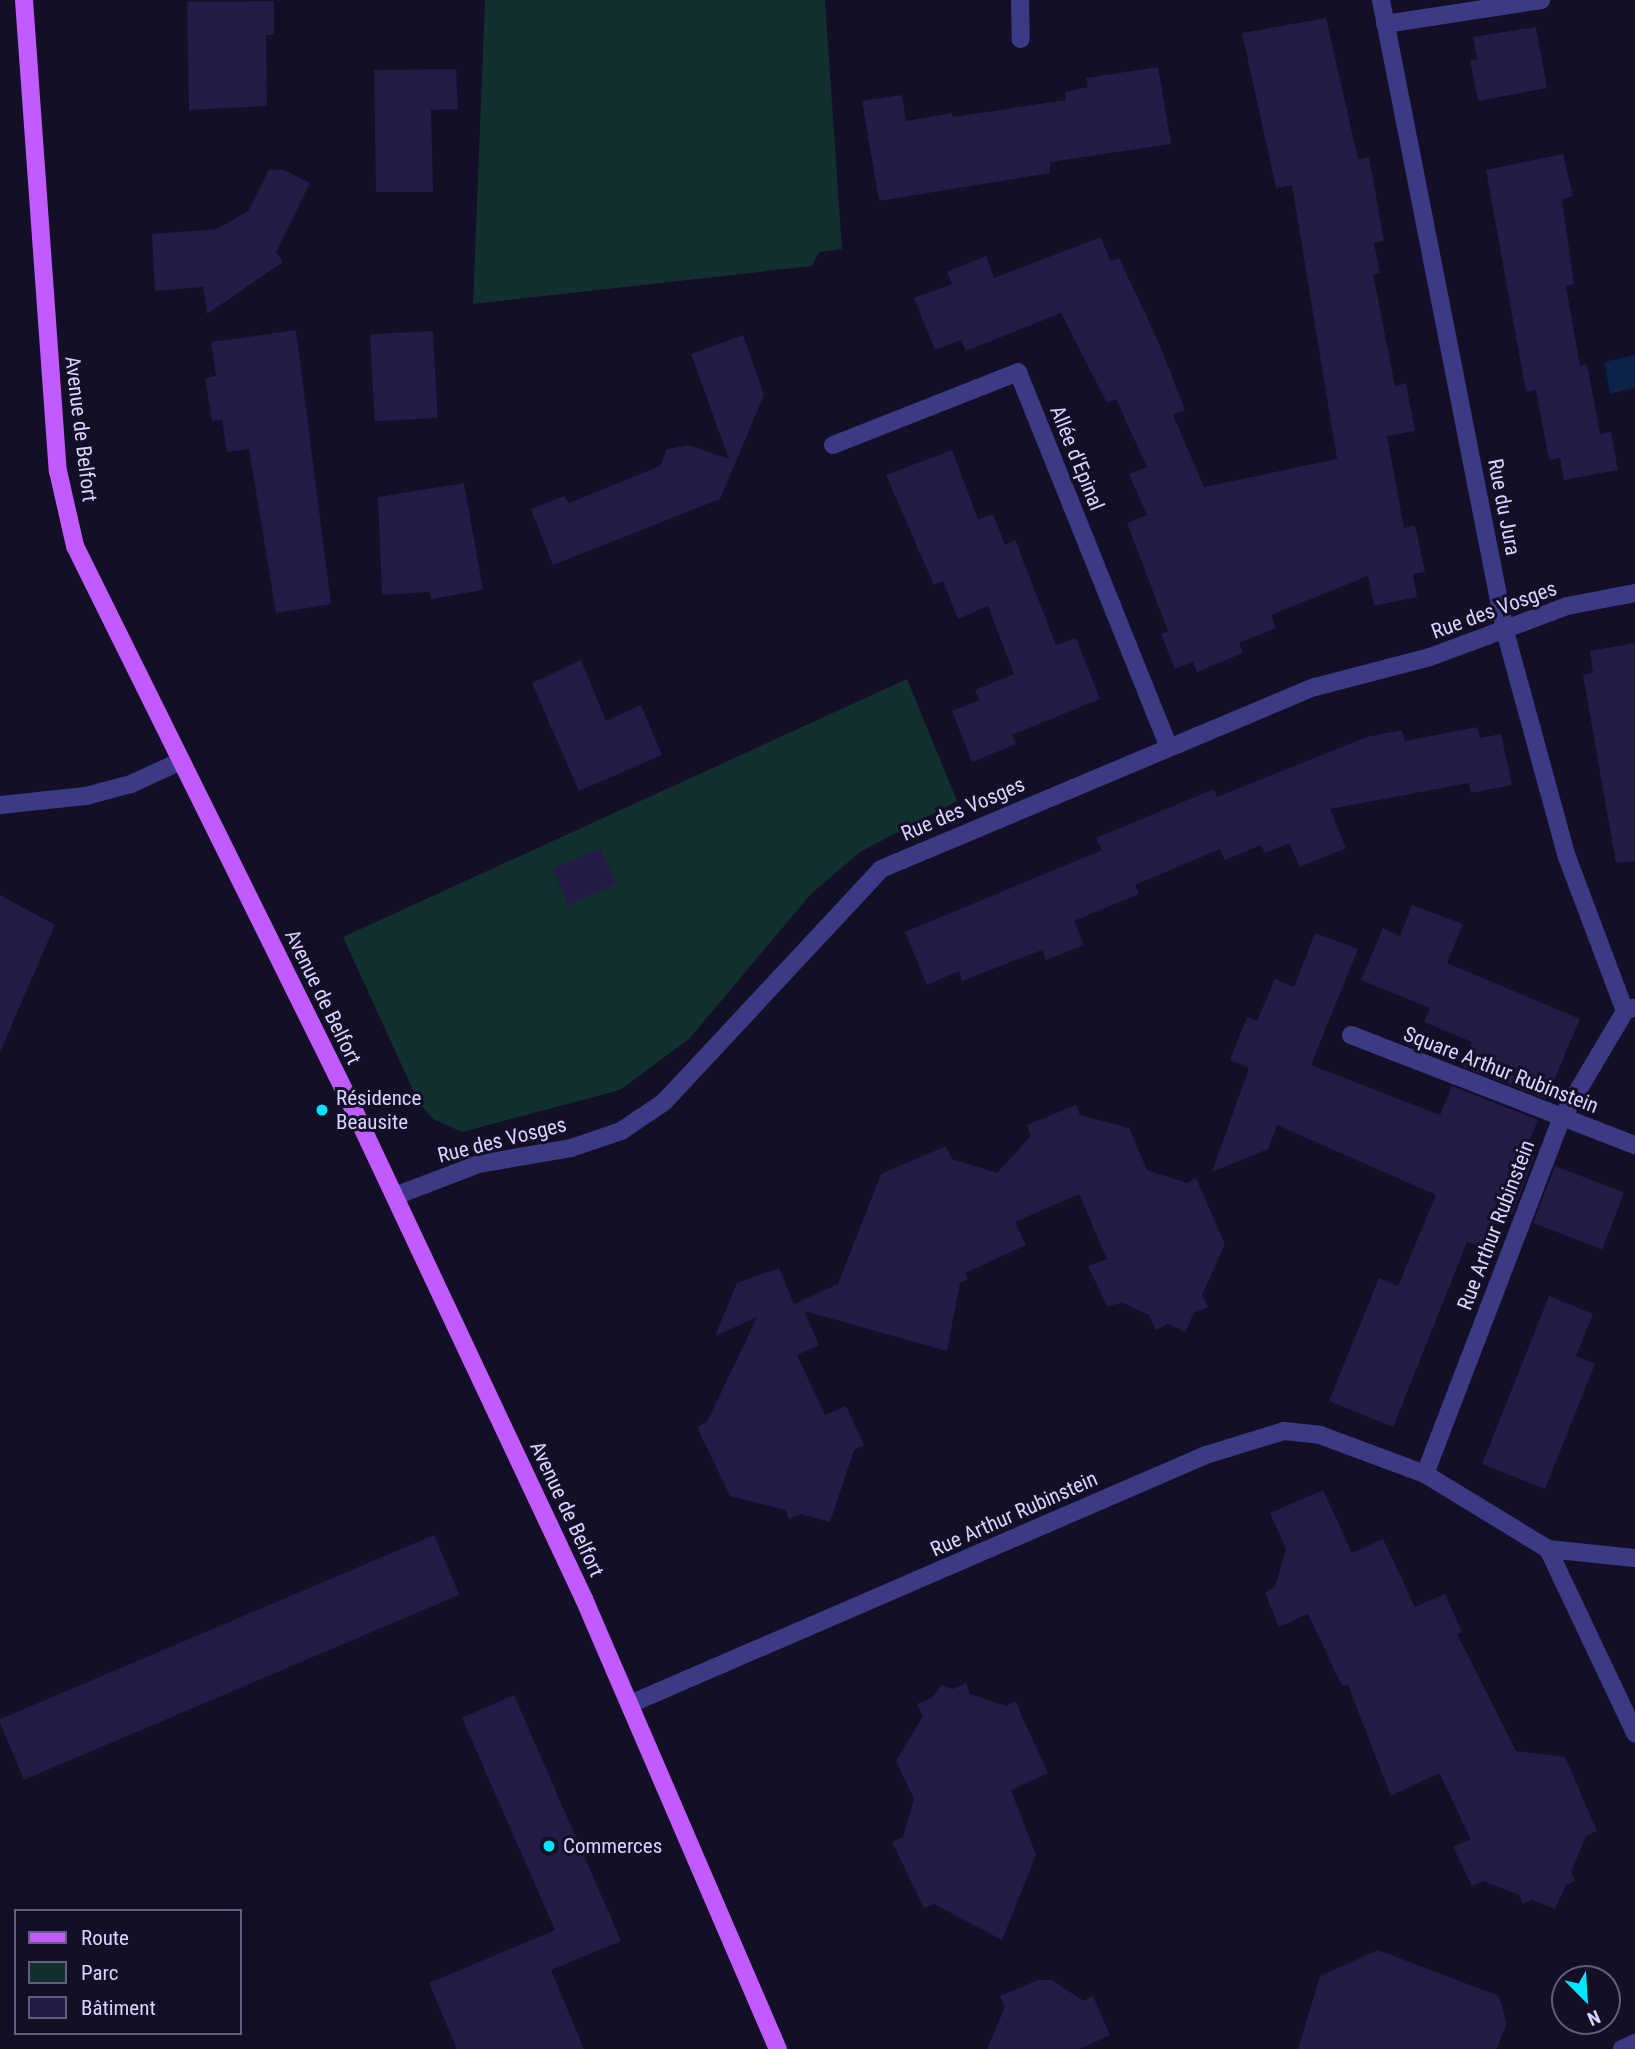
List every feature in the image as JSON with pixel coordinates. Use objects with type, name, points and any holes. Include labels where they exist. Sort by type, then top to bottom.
[{"type":"main road","name":"Avenue de Belfort","points":[[24,1],[58,471],[75,546],[395,1196],[629,1704],[779,2049]]},
{"type":"street","points":[[1020,0],[1021,39]]},
{"type":"street","name":"Rue du Jura","points":[[1381,0],[1505,631],[1567,857],[1630,1009]]},
{"type":"street","points":[[1385,24],[1541,0]]},
{"type":"street","name":"Allée d'Epinal","points":[[833,445],[1018,372],[1168,746]]},
{"type":"street","name":"Rue des Vosges","points":[[395,1196],[480,1164],[571,1148],[621,1131],[664,1102],[881,869],[1168,746],[1315,687],[1505,631],[1567,606],[1635,593]]},
{"type":"street","points":[[0,805],[86,796],[131,784],[181,761]]},
{"type":"street","name":"Rue Arthur Rubinstein","points":[[1425,1474],[1561,1119],[1630,1009]]},
{"type":"street","name":"Square Arthur Rubinstein","points":[[1351,1035],[1561,1119],[1635,1145]]},
{"type":"street","name":"Rue Arthur Rubinstein","points":[[629,1704],[1206,1455],[1284,1431],[1320,1435],[1425,1474],[1548,1549],[1635,1558]]},
{"type":"street","points":[[1548,1549],[1635,1733]]},
{"type":"street","points":[[1622,2049],[1635,2043]]},
{"type":"green space","points":[[485,0],[825,0],[842,249],[819,252],[812,266],[473,304]]},
{"type":"green space","points":[[907,679],[957,801],[860,852],[811,894],[689,1039],[620,1090],[462,1132],[433,1119],[419,1103],[343,937]]},
{"type":"water","points":[[1635,355],[1635,388],[1610,394],[1604,362]]},
{"type":"building","points":[[274,1],[274,35],[266,35],[267,106],[189,110],[187,2]]},
{"type":"building","points":[[1326,18],[1358,159],[1369,157],[1384,241],[1374,243],[1380,273],[1373,274],[1395,386],[1406,383],[1415,431],[1387,436],[1404,528],[1415,525],[1425,572],[1413,574],[1417,597],[1374,606],[1368,576],[1271,615],[1276,628],[1239,643],[1243,653],[1197,672],[1193,662],[1175,669],[1161,634],[1168,631],[1127,523],[1147,515],[1129,474],[1147,467],[1116,399],[1107,403],[1061,313],[966,351],[961,340],[935,350],[914,298],[952,284],[947,272],[986,256],[994,278],[1101,237],[1110,261],[1119,258],[1158,341],[1185,410],[1173,415],[1204,487],[1337,459],[1292,185],[1276,188],[1242,33]]},
{"type":"building","points":[[1536,27],[1547,88],[1478,101],[1470,60],[1477,59],[1473,37]]},
{"type":"building","points":[[1158,67],[1171,144],[1050,162],[1050,173],[879,201],[862,101],[902,95],[906,121],[952,113],[953,117],[1066,100],[1065,92],[1088,87],[1086,78]]},
{"type":"building","points":[[456,69],[458,109],[431,110],[433,192],[376,192],[374,70]]},
{"type":"building","points":[[1563,154],[1573,196],[1562,199],[1574,284],[1566,286],[1580,366],[1587,364],[1600,434],[1611,432],[1618,470],[1564,480],[1560,458],[1549,460],[1536,390],[1526,392],[1486,170]]},
{"type":"building","points":[[269,170],[284,170],[310,183],[276,252],[283,262],[207,314],[203,287],[155,291],[152,234],[217,229],[248,211]]},
{"type":"building","points":[[296,330],[331,604],[276,613],[249,449],[227,452],[222,420],[212,421],[205,378],[216,376],[211,342]]},
{"type":"building","points":[[433,331],[438,418],[375,421],[370,334]]},
{"type":"building","points":[[743,335],[764,395],[720,499],[553,565],[531,509],[564,496],[569,503],[660,466],[667,449],[689,445],[729,459],[691,354]]},
{"type":"building","points":[[952,450],[978,519],[993,514],[1005,545],[1015,540],[1056,645],[1076,638],[1100,699],[1012,735],[1016,744],[972,762],[952,711],[980,700],[975,690],[1014,674],[988,606],[958,619],[943,581],[934,585],[886,475]]},
{"type":"building","points":[[464,483],[483,590],[431,599],[429,592],[382,595],[378,497]]},
{"type":"building","points":[[1635,643],[1635,861],[1616,863],[1583,675],[1593,673],[1590,651]]},
{"type":"building","points":[[581,660],[606,721],[641,705],[662,755],[579,791],[532,683]]},
{"type":"building","points":[[1477,727],[1480,738],[1501,734],[1512,785],[1471,793],[1469,783],[1330,809],[1346,848],[1300,867],[1289,843],[1265,853],[1261,845],[1225,860],[1220,849],[1135,885],[1139,894],[1074,921],[1084,945],[1046,960],[1042,950],[962,981],[959,971],[927,985],[905,932],[1102,850],[1096,838],[1214,789],[1217,797],[1367,737],[1402,730],[1405,741]]},
{"type":"building","points":[[600,848],[616,884],[568,905],[552,869]]},
{"type":"building","points":[[0,895],[55,925],[0,1052]]},
{"type":"building","points":[[1412,905],[1463,924],[1447,963],[1580,1019],[1546,1099],[1461,1066],[1472,1042],[1424,1022],[1430,1008],[1361,980],[1383,928],[1400,936]]},
{"type":"building","points":[[1315,933],[1358,949],[1311,1065],[1440,1115],[1452,1086],[1538,1120],[1524,1154],[1534,1157],[1512,1215],[1502,1210],[1486,1249],[1467,1242],[1393,1427],[1329,1401],[1379,1278],[1398,1286],[1436,1195],[1277,1125],[1268,1149],[1212,1172],[1249,1068],[1230,1060],[1247,1017],[1257,1021],[1275,979],[1294,987]]},
{"type":"building","points":[[1076,1105],[1080,1115],[1129,1128],[1147,1170],[1187,1183],[1196,1178],[1225,1244],[1202,1295],[1208,1307],[1194,1313],[1185,1332],[1168,1324],[1156,1330],[1149,1315],[1123,1303],[1107,1306],[1088,1266],[1107,1259],[1079,1194],[1015,1222],[1026,1245],[965,1273],[968,1279],[960,1283],[947,1351],[804,1311],[819,1345],[797,1355],[825,1415],[846,1406],[864,1445],[854,1450],[830,1522],[801,1514],[789,1519],[785,1510],[730,1496],[697,1427],[707,1422],[757,1317],[715,1336],[737,1283],[779,1268],[794,1304],[838,1284],[881,1174],[946,1146],[952,1159],[997,1173],[1031,1136],[1027,1125]]},
{"type":"building","points":[[1555,1166],[1624,1193],[1602,1249],[1533,1223]]},
{"type":"building","points":[[1549,1296],[1593,1314],[1576,1356],[1595,1364],[1545,1489],[1482,1464]]},
{"type":"building","points":[[1323,1490],[1352,1553],[1383,1539],[1415,1607],[1445,1594],[1462,1632],[1457,1634],[1516,1751],[1565,1757],[1597,1831],[1586,1836],[1571,1872],[1575,1881],[1566,1885],[1555,1909],[1532,1900],[1523,1904],[1519,1895],[1483,1881],[1472,1886],[1453,1847],[1471,1839],[1439,1773],[1391,1796],[1348,1685],[1342,1686],[1308,1614],[1279,1627],[1265,1592],[1275,1587],[1286,1549],[1270,1513]]},
{"type":"building","points":[[434,1535],[459,1595],[24,1780],[0,1719]]},
{"type":"building","points":[[966,1683],[970,1694],[1006,1706],[1015,1701],[1048,1773],[1011,1790],[1036,1855],[1002,1940],[934,1904],[924,1908],[892,1842],[903,1837],[914,1799],[896,1761],[923,1716],[917,1704],[933,1697],[941,1685],[953,1689]]},
{"type":"building","points":[[514,1695],[621,1941],[551,1970],[584,2049],[457,2049],[429,1983],[555,1930],[462,1718]]},
{"type":"building","points":[[1378,1950],[1499,1996],[1507,2024],[1496,2049],[1298,2049],[1320,1976]]},
{"type":"building","points":[[1038,1980],[1052,1980],[1083,2001],[1093,1996],[1110,2035],[1080,2049],[987,2049],[1005,2007],[1000,1996]]},
{"type":"place","name":"Résidence Beausite","points":[[322,1110]]},
{"type":"place","name":"Commerces","points":[[549,1846]]}]
